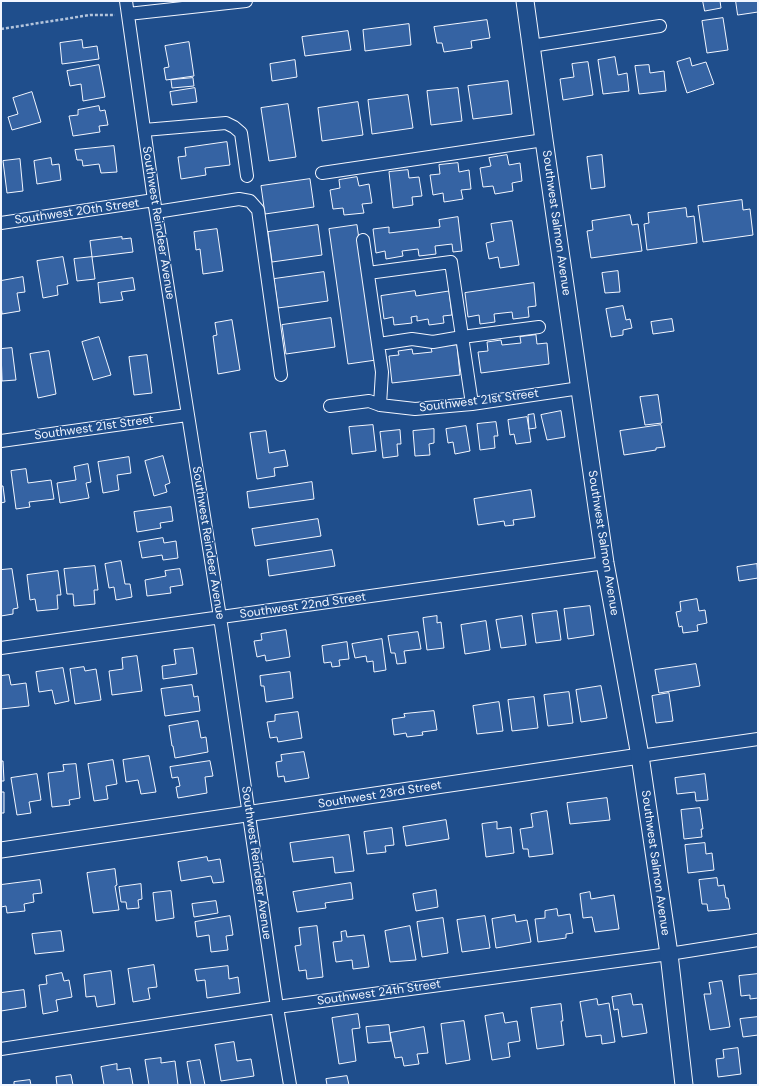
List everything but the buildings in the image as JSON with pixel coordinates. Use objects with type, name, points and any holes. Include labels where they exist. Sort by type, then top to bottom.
[{"type":"main road","name":"Southwest Salmon Avenue","points":[[525,1],[605,563],[640,756],[668,954],[684,1085]]},
{"type":"street","name":"Southwest Reindeer Avenue","points":[[126,1],[155,206],[220,617],[277,1007],[290,1085]]},
{"type":"street","points":[[128,14],[246,1]]},
{"type":"street","points":[[531,46],[660,26]]},
{"type":"street","points":[[144,130],[226,123],[234,127],[241,134],[247,176]]},
{"type":"street","points":[[322,173],[544,140]]},
{"type":"street","name":"Southwest 20th Street","points":[[1,223],[155,206],[239,199],[250,201],[258,210],[281,376]]},
{"type":"street","points":[[364,240],[382,372],[380,405]]},
{"type":"street","points":[[368,273],[451,262],[472,404]]},
{"type":"street","points":[[378,344],[412,339],[433,342],[539,327]]},
{"type":"street","name":"Southwest 21st Street","points":[[330,406],[369,402],[380,405],[415,409],[472,404],[580,388]]},
{"type":"street","name":"Southwest 21st Street","points":[[1,441],[187,415]]},
{"type":"street","name":"Southwest 22nd Street","points":[[1,648],[605,563]]},
{"type":"street","name":"Southwest 23rd Street","points":[[1,850],[758,738]]},
{"type":"street","name":"Southwest 24th Street","points":[[1,1049],[277,1007],[668,954],[758,940]]},
{"type":"path","points":[[1,29],[90,15],[128,14]]}]
